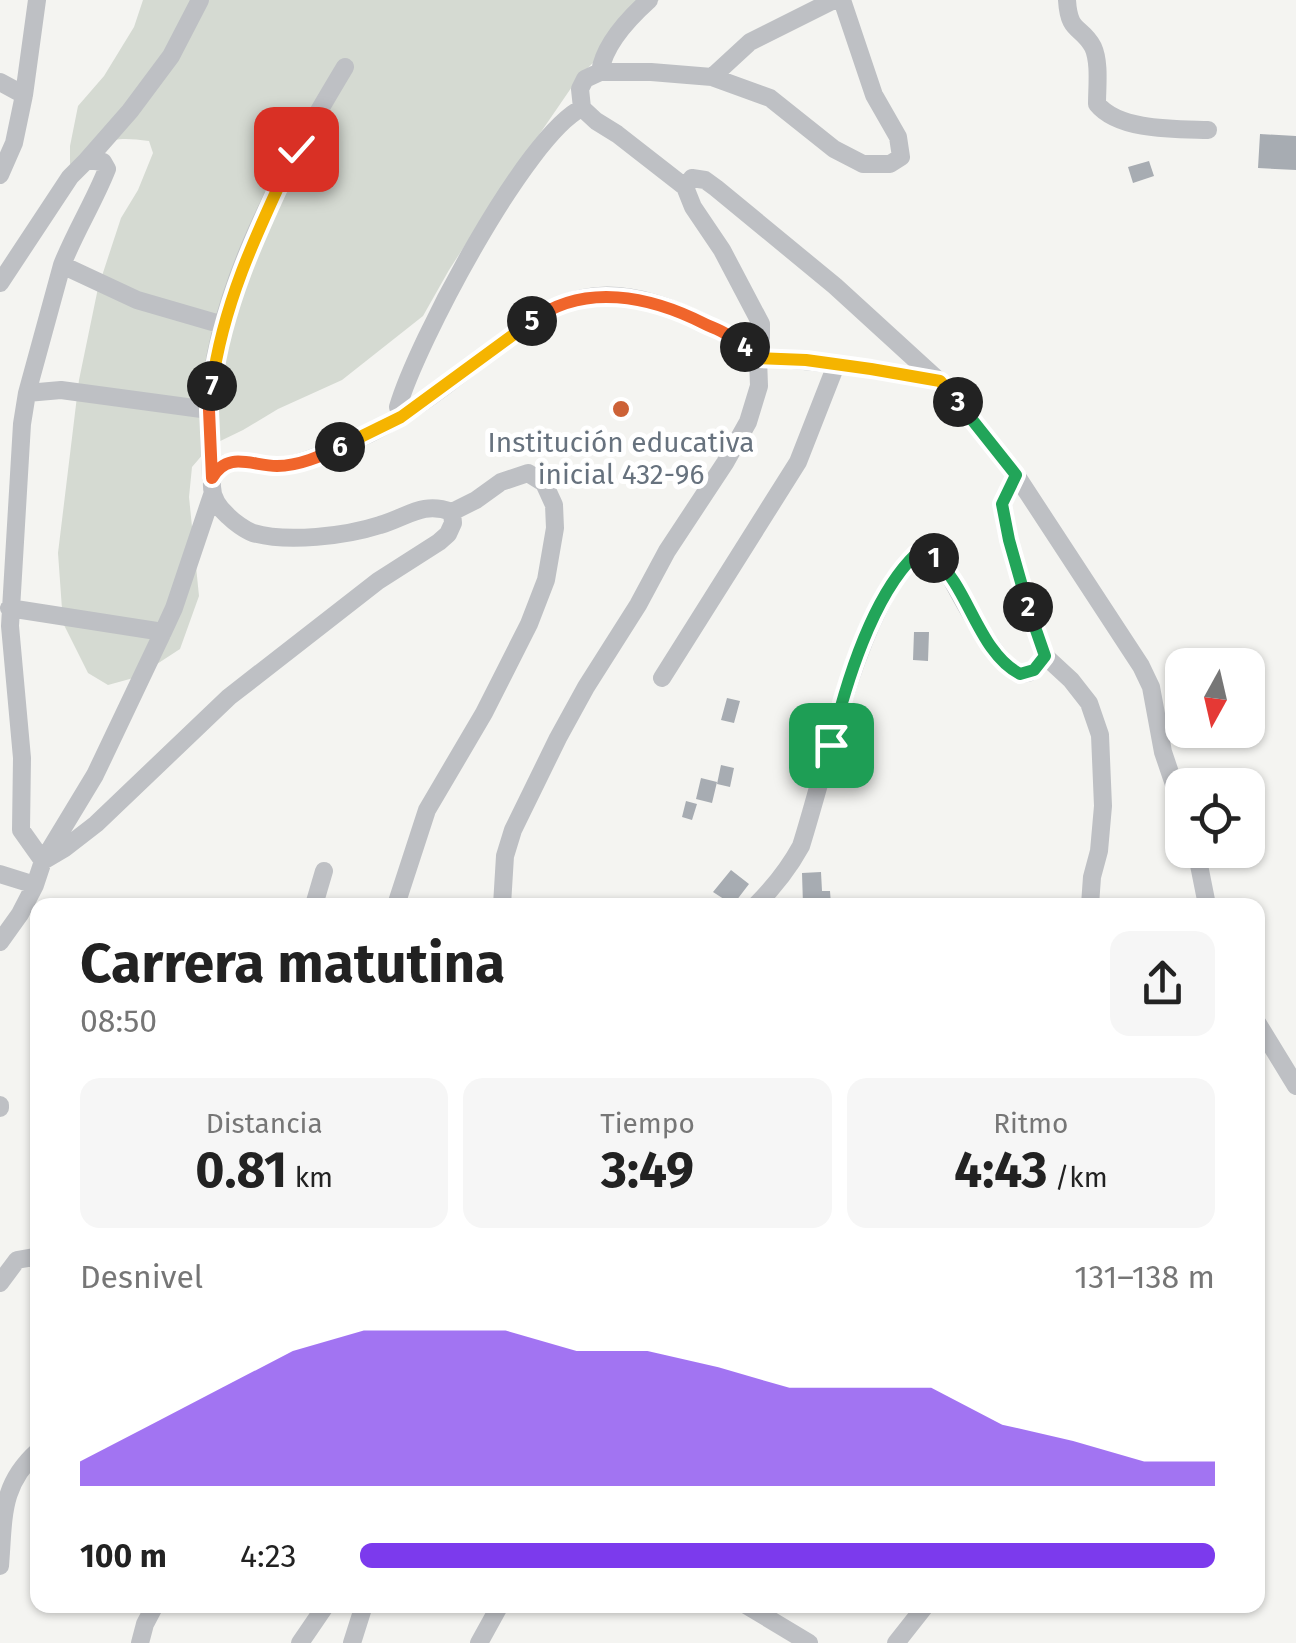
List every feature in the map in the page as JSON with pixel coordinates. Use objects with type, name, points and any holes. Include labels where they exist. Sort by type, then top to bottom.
[{"type":"street","points":[[0,175],[14,143],[24,95],[36,0]]},
{"type":"street","points":[[0,283],[70,177],[130,111],[171,56],[200,0]]},
{"type":"street","points":[[600,72],[603,59],[630,18],[649,0]]},
{"type":"street","points":[[502,898],[505,856],[513,830],[586,687],[748,422],[759,386],[756,353],[761,324],[722,250],[684,188],[582,108],[580,89],[585,79],[600,72],[712,77],[770,98],[834,148],[864,164],[890,164],[901,157],[898,137],[874,95],[838,0],[759,36],[712,77]]},
{"type":"street","points":[[1067,0],[1068,17],[1074,28],[1096,52],[1098,104],[1102,110],[1155,128],[1208,130]]},
{"type":"street","points":[[345,67],[296,149],[258,228],[223,325],[209,410],[212,486],[225,514],[250,532],[270,535],[356,532],[418,510],[436,507],[452,512],[501,482],[528,473],[544,482],[554,505],[555,528],[546,580],[529,624],[484,713],[427,810],[398,898]]},
{"type":"street","points":[[0,82],[24,95]]},
{"type":"street","points":[[401,417],[398,408],[420,348],[490,222],[550,134],[582,108]]},
{"type":"street","points":[[43,861],[22,830],[22,758],[6,620],[9,518],[27,394],[62,265],[107,169],[102,162],[86,160]]},
{"type":"street","points":[[684,188],[692,178],[705,180],[716,188],[835,286],[940,381],[1016,475],[1140,666],[1150,686],[1168,768]]},
{"type":"street","points":[[62,265],[137,300],[223,325]]},
{"type":"street","points":[[0,942],[20,914],[43,861],[94,776],[163,632],[218,468],[226,462],[279,466],[306,461],[401,417],[543,312],[582,298],[608,295],[645,300],[692,318],[756,353],[940,381]]},
{"type":"street","points":[[662,678],[798,462],[836,364]]},
{"type":"street","points":[[27,394],[60,390],[209,410]]},
{"type":"street","points":[[1016,475],[1002,504],[1016,570],[1045,656],[1089,703],[1100,735],[1103,806],[1090,898]]},
{"type":"street","points":[[43,861],[96,824],[229,697],[378,581],[448,534],[452,512]]},
{"type":"street","points":[[763,898],[801,846],[862,646],[886,593],[916,554],[926,554],[944,567],[982,631],[1011,668],[1020,674],[1030,672],[1045,656]]},
{"type":"street","points":[[6,620],[163,632]]},
{"type":"street","points":[[0,739],[20,741]]},
{"type":"street","points":[[1200,868],[1206,898]]},
{"type":"street","points":[[316,898],[324,870]]},
{"type":"street","points":[[0,874],[35,886]]},
{"type":"street","points":[[1265,1035],[1296,1086]]},
{"type":"street","points":[[0,1283],[17,1260],[30,1258]]},
{"type":"street","points":[[0,1566],[4,1505],[11,1480],[30,1457]]},
{"type":"street","points":[[140,1643],[151,1613]]},
{"type":"street","points":[[300,1643],[321,1613]]},
{"type":"street","points":[[352,1643],[361,1613]]},
{"type":"street","points":[[479,1643],[496,1613]]},
{"type":"street","points":[[759,1613],[808,1643]]},
{"type":"street","points":[[896,1643],[920,1613]]},
{"type":"shaded area","points":[[143,0],[659,0],[578,78],[497,196],[423,316],[342,380],[210,446],[192,467],[189,497],[199,596],[180,649],[137,677],[108,685],[88,673],[63,623],[58,553],[79,380],[98,288],[121,218],[153,153],[149,141],[118,139],[103,145],[82,169],[70,164],[70,146],[78,106],[104,76],[134,27]]},
{"type":"building","points":[[1260,134],[1296,136],[1296,170],[1258,168]]},
{"type":"building","points":[[1149,161],[1154,176],[1133,183],[1128,167]]},
{"type":"building","points":[[914,632],[929,632],[928,661],[913,660]]},
{"type":"building","points":[[727,698],[740,701],[734,723],[721,720]]},
{"type":"building","points":[[721,765],[734,768],[730,787],[717,784]]},
{"type":"building","points":[[701,778],[717,782],[712,803],[696,799]]},
{"type":"building","points":[[686,801],[697,804],[692,820],[682,817]]},
{"type":"building","points":[[731,870],[749,884],[738,898],[722,898],[713,892]]},
{"type":"building","points":[[821,872],[822,891],[830,891],[830,898],[803,898],[802,873]]},
{"type":"place","name":"Institución educativa inicial 432-96","points":[[621,409]]},
{"type":"route","points":[[296,149],[258,228],[223,325],[209,410],[212,478],[226,462],[279,466],[306,461],[364,436],[401,417],[543,312],[582,298],[608,295],[645,300],[692,318],[726,334],[739,346],[753,348],[758,358],[806,360],[940,381],[958,401],[1016,475],[1002,504],[1016,570],[1045,656],[1030,672],[1020,674],[1011,668],[982,631],[944,567],[926,554],[916,554],[886,593],[862,646],[831,745]]}]
